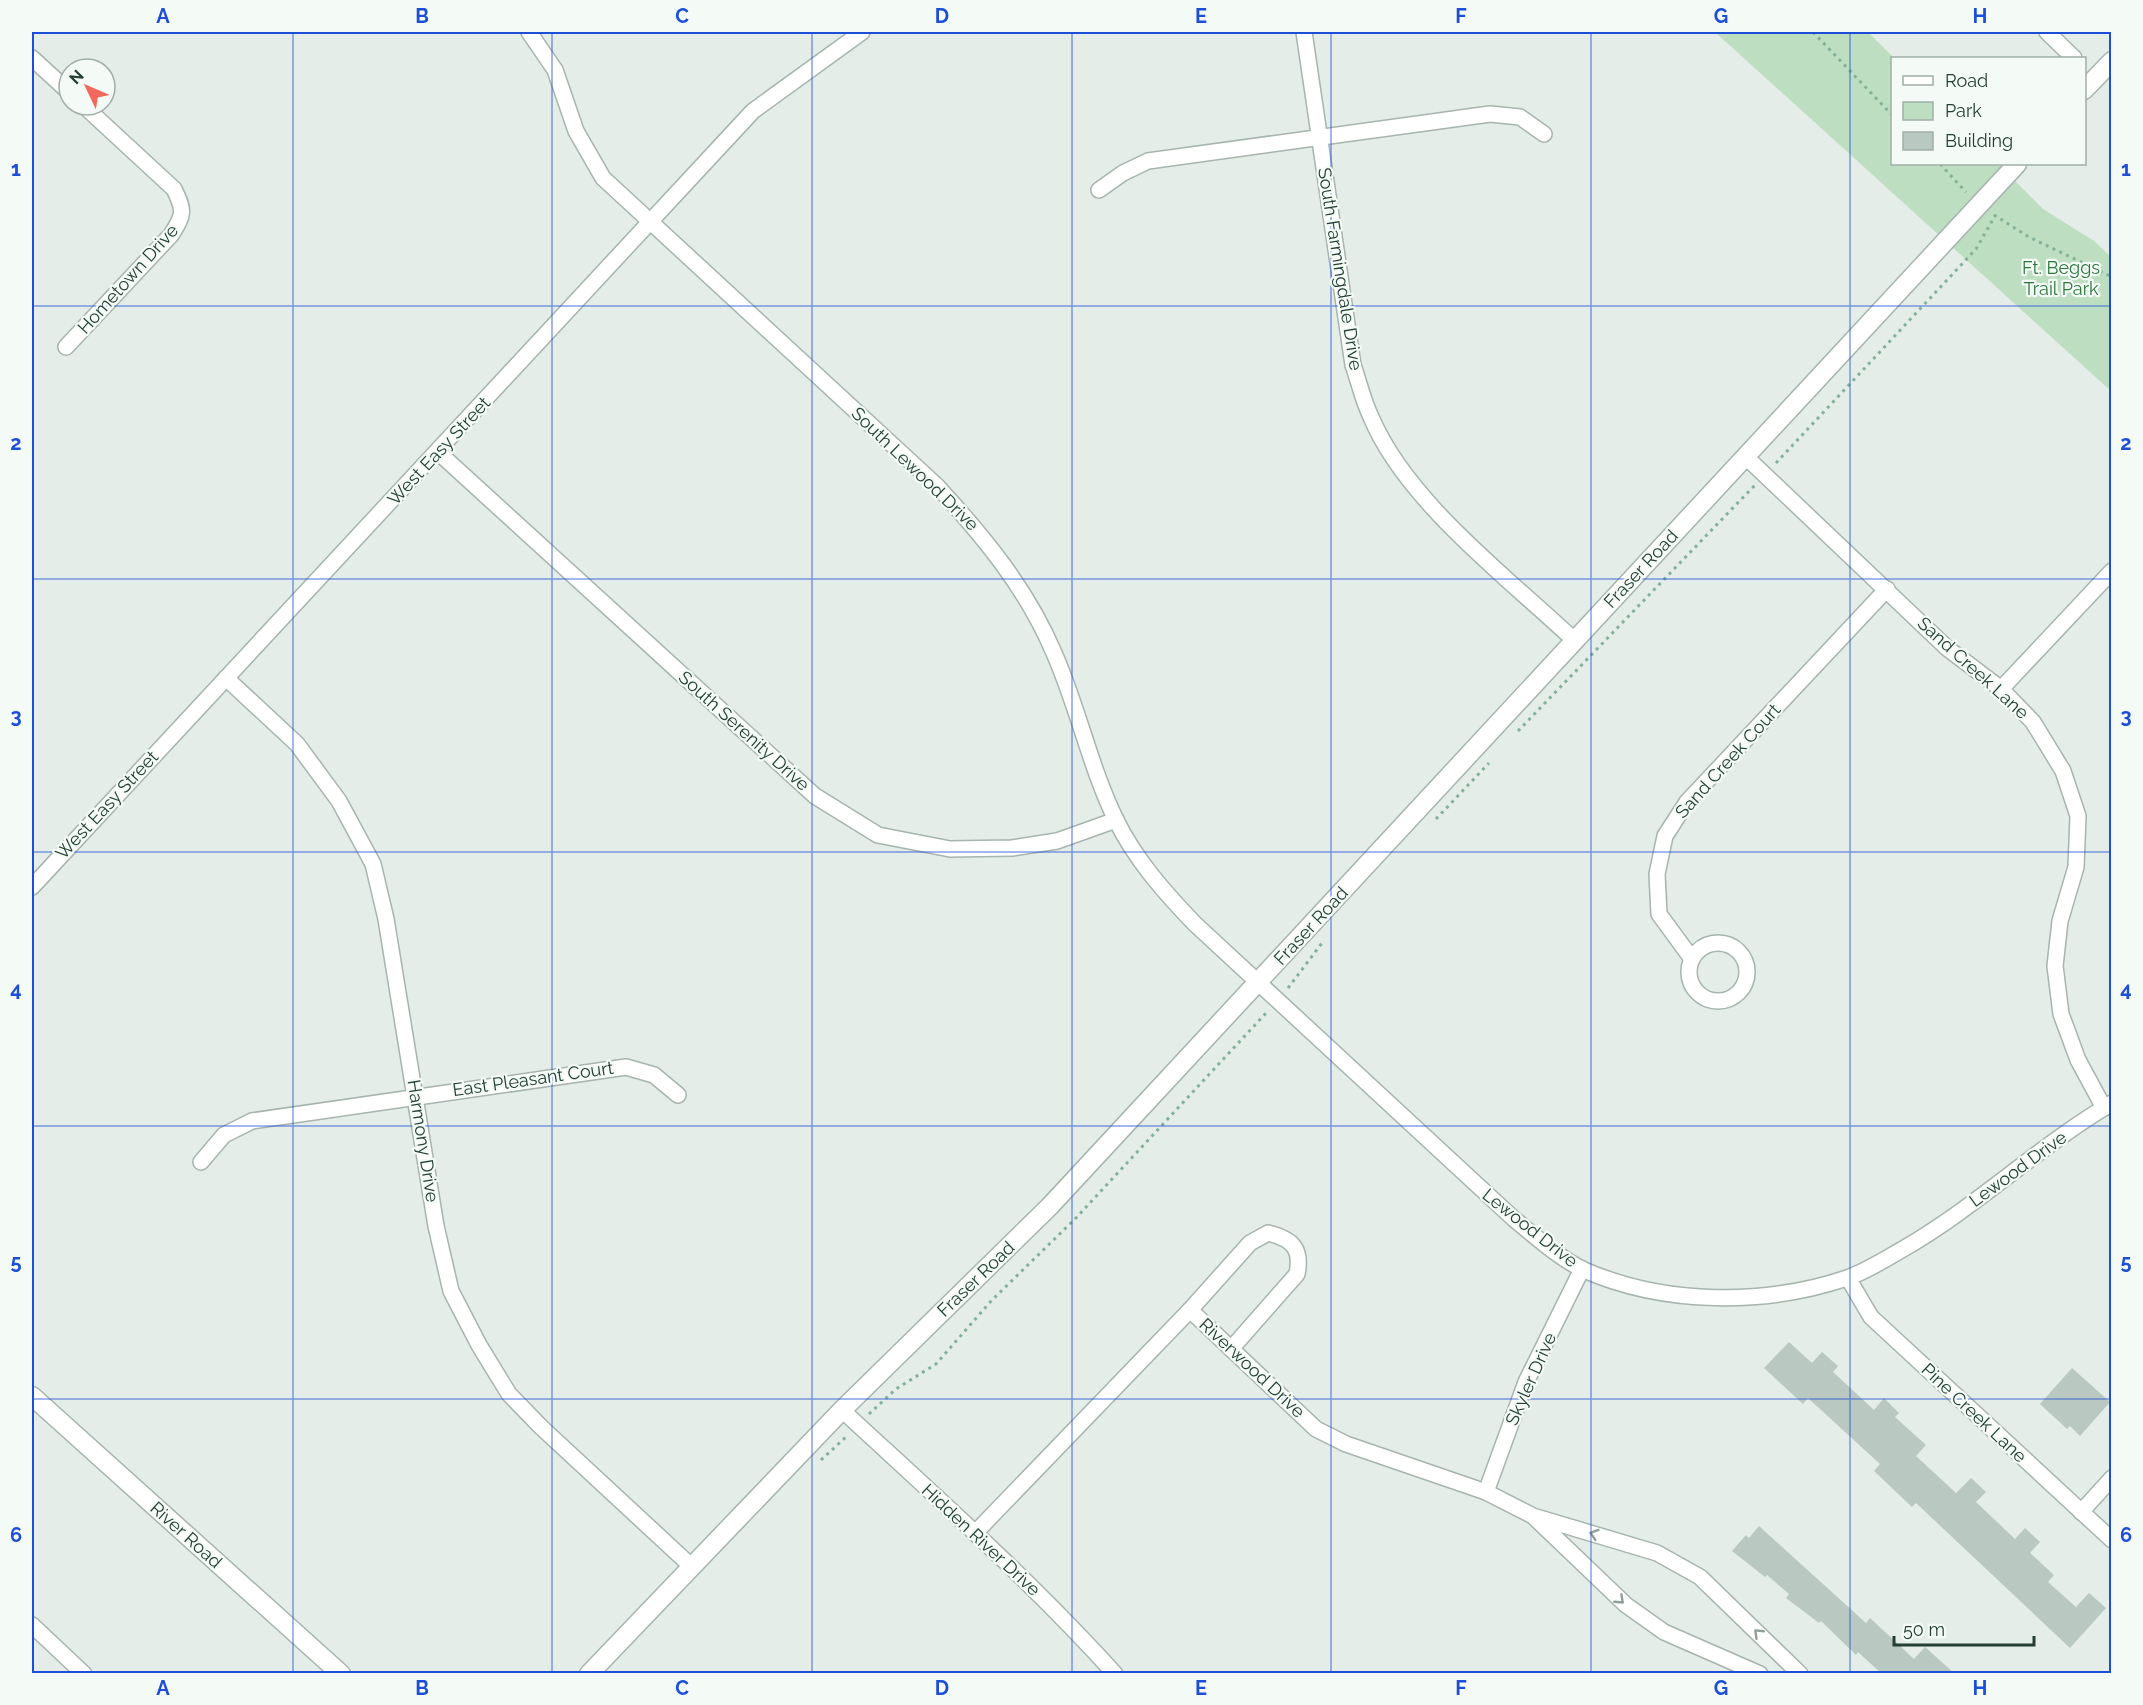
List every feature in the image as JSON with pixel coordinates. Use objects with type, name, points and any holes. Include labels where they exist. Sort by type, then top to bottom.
[{"type":"street","name":"South Lewood Drive","points":[[529,32],[555,70],[576,131],[603,178],[937,486],[986,539],[1022,590],[1054,652],[1116,820],[1159,887],[1258,983]]},
{"type":"street","name":"West Easy Street","points":[[32,887],[753,111],[862,32]]},
{"type":"street","name":"South Farmingdale Drive","points":[[1304,32],[1353,365],[1371,418],[1397,463],[1429,505],[1574,640]]},
{"type":"street","points":[[2047,32],[2073,57]]},
{"type":"street","points":[[32,58],[57,81]]},
{"type":"street","points":[[2088,79],[2112,61]]},
{"type":"street","points":[[1099,190],[1123,173],[1148,161],[1491,114],[1520,117],[1544,134]]},
{"type":"street","name":"Hometown Drive","points":[[66,347],[171,235],[182,218],[182,204],[174,189],[96,117]]},
{"type":"street","name":"Fraser Road","points":[[589,1674],[842,1410],[1050,1206],[2016,165]]},
{"type":"street","name":"South Serenity Drive","points":[[438,452],[815,796],[878,835],[950,849],[1012,848],[1057,841],[1116,820]]},
{"type":"street","name":"Sand Creek Lane","points":[[1746,457],[1947,648],[2001,689],[2033,722],[2063,771],[2078,816],[2076,867],[2060,921],[2055,966],[2061,1014],[2078,1060],[2108,1106]]},
{"type":"street","points":[[2001,689],[2112,571]]},
{"type":"street","name":"Sand Creek Court","points":[[1692,959],[1659,914],[1657,874],[1665,836],[1687,802],[1887,590]]},
{"type":"street","name":"Harmony Drive","points":[[226,678],[297,744],[339,801],[373,864],[386,919],[436,1226],[451,1291],[479,1345],[509,1394],[691,1566]]},
{"type":"street","name":"Lewood Drive","points":[[1258,983],[1514,1219],[1582,1269],[1629,1286],[1692,1296],[1744,1297],[1797,1290],[1848,1278],[1904,1248],[2108,1106]]},
{"type":"street","name":"East Pleasant Court","points":[[201,1162],[224,1135],[252,1121],[416,1095],[626,1067],[654,1075],[678,1095]]},
{"type":"street","points":[[1190,1310],[1250,1243],[1268,1233],[1284,1236],[1296,1248],[1300,1260],[1297,1275],[1231,1349]]},
{"type":"street","name":"Skyler Drive","points":[[1486,1492],[1526,1382],[1582,1269]]},
{"type":"street","name":"Pine Creek Lane","points":[[1848,1278],[1871,1317],[2112,1540]]},
{"type":"street","name":"Riverwood Drive","points":[[975,1533],[1190,1310],[1317,1429],[1346,1444],[1486,1492],[1533,1515],[1657,1553],[1700,1577],[1800,1674]]},
{"type":"street","name":"River Road","points":[[32,1396],[337,1672]]},
{"type":"street","name":"Hidden River Drive","points":[[842,1410],[975,1533],[1077,1632],[1115,1674]]},
{"type":"street","points":[[2081,1512],[2112,1478]]},
{"type":"street","name":"Riverwood Drive","points":[[1533,1515],[1626,1605],[1664,1632],[1760,1674]]},
{"type":"street","points":[[32,1625],[84,1674]]},
{"type":"path","points":[[1813,32],[1891,113]]},
{"type":"path","points":[[1941,165],[1995,216],[2029,237],[2112,277]]},
{"type":"green space","name":"Ft. Beggs Trail Park","points":[[1715,32],[1868,32],[1893,57],[1891,57],[1891,165],[1999,165],[2043,209],[2094,241],[2111,257],[2111,391]]},
{"type":"building","points":[[1789,1342],[1812,1363],[1822,1352],[1838,1366],[1833,1372],[1874,1410],[1884,1398],[1899,1413],[1895,1417],[1926,1445],[1916,1456],[1956,1493],[1971,1478],[1986,1492],[1976,1502],[2015,1539],[2025,1528],[2040,1542],[2030,1553],[2054,1575],[2048,1582],[2076,1607],[2089,1593],[2106,1608],[2070,1648],[1916,1503],[1912,1507],[1874,1471],[1880,1464],[1808,1398],[1803,1404],[1764,1368]]},
{"type":"building","points":[[2072,1368],[2110,1402],[2080,1436],[2070,1426],[2067,1429],[2040,1404]]},
{"type":"building","points":[[1759,1526],[1866,1623],[1870,1618],[1914,1659],[1925,1647],[1955,1674],[1882,1674],[1858,1652],[1856,1655],[1821,1621],[1819,1623],[1786,1598],[1789,1594],[1767,1575],[1765,1577],[1732,1551],[1746,1535],[1749,1538]]}]
